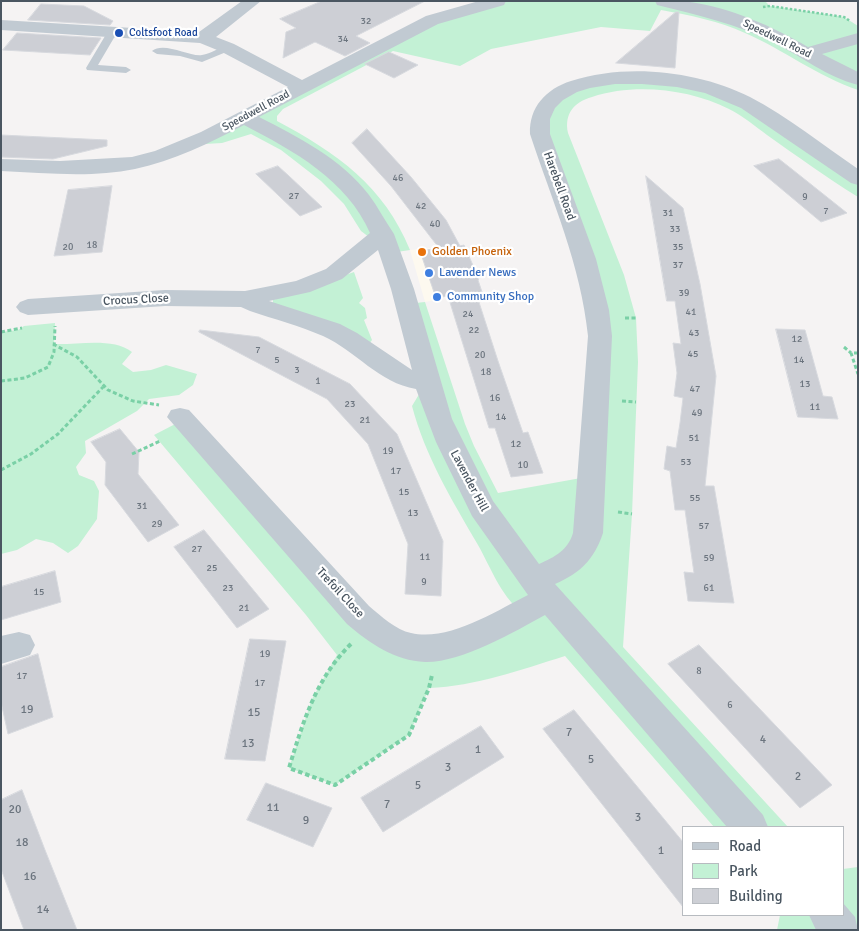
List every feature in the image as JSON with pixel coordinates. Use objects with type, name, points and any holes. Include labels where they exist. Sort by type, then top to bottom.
[{"type":"street","points":[[203,38],[253,1]]},
{"type":"street","name":"Speedwell Road","points":[[1,165],[78,168],[132,163],[182,148],[432,20],[498,1]]},
{"type":"street","name":"Speedwell Road","points":[[663,1],[726,16],[765,31],[835,70],[858,79]]},
{"type":"street","points":[[1,25],[173,34],[203,38],[228,48],[301,87]]},
{"type":"street","points":[[807,53],[858,38]]},
{"type":"street","name":"Harebell Road","points":[[540,589],[581,553],[586,543],[600,336],[599,316],[592,284],[540,134],[540,120],[547,104],[555,96],[566,90],[599,80],[637,78],[688,83],[727,94],[749,104],[858,179]]},
{"type":"street","name":"Lavender Hill","points":[[244,117],[292,142],[339,176],[367,208],[383,234],[390,250],[433,403],[449,442],[477,498],[498,532],[540,589],[749,826]]},
{"type":"street","name":"Crocus Close","points":[[26,317],[165,298],[245,299],[302,287],[334,274],[383,234]]},
{"type":"street","name":"Crocus Close","points":[[245,299],[258,306],[331,330],[348,339],[398,375],[414,380],[427,381]]},
{"type":"street","name":"Trefoil Close","points":[[170,411],[358,615],[385,636],[411,647],[420,648],[449,644],[480,633],[540,589]]},
{"type":"street","points":[[829,916],[842,930]]},
{"type":"lane","points":[[113,32],[91,68],[126,70]]},
{"type":"lane","points":[[157,51],[181,53],[202,59],[228,48]]},
{"type":"path","points":[[726,16],[770,6],[844,17],[851,21]]},
{"type":"path","points":[[1,332],[18,330],[26,317]]},
{"type":"path","points":[[1,381],[24,378],[48,367],[54,352],[55,323]]},
{"type":"path","points":[[53,344],[76,357],[103,387],[133,401],[155,403],[170,411]]},
{"type":"path","points":[[844,347],[851,353],[858,374],[853,374]]},
{"type":"path","points":[[851,353],[858,353]]},
{"type":"path","points":[[1,470],[27,457],[48,441],[73,420],[84,409],[89,398],[103,387]]},
{"type":"path","points":[[132,454],[160,441]]},
{"type":"path","points":[[337,655],[312,699],[289,768],[335,785],[409,735],[429,688]]},
{"type":"shaded area","points":[[440,247],[457,295],[436,298],[436,300],[425,302],[410,250]]},
{"type":"green space","points":[[493,1],[765,1],[770,6],[844,17],[858,26],[858,90],[829,78],[735,29],[704,19],[661,10],[650,31],[601,27],[491,49],[460,66],[393,51],[283,109],[277,116],[277,121],[339,159],[372,189],[387,207],[410,250],[390,253],[361,231],[344,204],[321,181],[281,150],[251,134],[222,143],[188,145],[418,26]]},
{"type":"green space","points":[[599,80],[711,89],[858,179],[858,197],[734,112],[713,102],[679,93],[644,89],[609,93],[580,102],[569,115],[568,133],[624,275],[636,318],[638,362],[632,514],[623,647],[787,826],[713,826],[565,656],[481,681],[429,688],[409,735],[335,785],[289,768],[312,699],[337,655],[306,615],[154,435],[183,420],[358,615],[411,647],[521,612],[507,597],[496,580],[440,477],[424,442],[412,406],[427,381],[406,304],[425,302],[465,424],[498,493],[592,476],[600,336],[543,143],[547,104]]},
{"type":"green space","points":[[354,272],[363,298],[359,303],[365,308],[367,318],[364,320],[372,340],[369,344],[273,303],[273,300]]},
{"type":"green space","points":[[55,323],[54,344],[105,343],[115,345],[124,347],[132,352],[122,364],[133,372],[151,370],[166,365],[197,374],[193,385],[179,395],[149,399],[137,411],[85,441],[86,453],[76,467],[79,475],[94,481],[99,491],[97,519],[78,546],[68,553],[53,543],[36,539],[17,550],[1,554],[1,332],[18,330],[24,326]]},
{"type":"green space","points":[[858,867],[858,930],[777,930],[780,916],[844,916],[844,869]]},
{"type":"building","points":[[322,1],[425,1],[356,36],[370,43],[345,56],[315,42],[283,58],[286,32],[296,28],[280,19]]},
{"type":"building","points":[[41,4],[84,6],[113,21],[110,25],[28,20]]},
{"type":"building","points":[[676,12],[679,12],[675,68],[616,63]]},
{"type":"building","points":[[17,33],[101,38],[90,55],[3,50]]},
{"type":"building","points":[[389,52],[418,65],[394,78],[365,64]]},
{"type":"building","points":[[367,129],[411,177],[446,220],[460,246],[464,245],[479,279],[482,292],[476,293],[498,361],[523,433],[528,432],[543,473],[511,477],[495,428],[489,428],[448,296],[436,298],[420,251],[439,248],[391,186],[352,143]]},
{"type":"building","points":[[1,135],[107,140],[107,146],[53,159],[1,157]]},
{"type":"building","points":[[779,159],[847,213],[821,222],[754,166]]},
{"type":"building","points":[[278,166],[322,207],[300,216],[256,174]]},
{"type":"building","points":[[646,176],[683,208],[700,284],[716,376],[705,486],[714,486],[734,603],[688,601],[684,572],[694,573],[685,510],[675,510],[670,471],[664,469],[667,446],[676,448],[680,423],[683,398],[674,396],[677,373],[673,343],[681,344],[675,301],[667,301]]},
{"type":"building","points":[[112,186],[102,252],[54,256],[68,190]]},
{"type":"building","points":[[776,329],[805,330],[823,396],[832,397],[838,419],[798,417]]},
{"type":"building","points":[[200,330],[259,337],[350,384],[397,434],[443,541],[441,596],[405,594],[408,544],[368,444],[327,399],[199,332]]},
{"type":"building","points":[[120,429],[139,452],[138,474],[179,525],[148,542],[105,485],[106,462],[91,442]]},
{"type":"building","points":[[204,530],[269,609],[237,628],[174,547]]},
{"type":"building","points":[[55,571],[61,602],[1,620],[1,587]]},
{"type":"building","points":[[250,639],[286,641],[265,761],[225,759]]},
{"type":"building","points":[[699,645],[832,785],[800,808],[668,664]]},
{"type":"building","points":[[38,654],[53,717],[8,734],[1,702],[1,667]]},
{"type":"building","points":[[574,710],[682,841],[682,906],[543,729]]},
{"type":"building","points":[[481,726],[504,757],[383,832],[361,798]]},
{"type":"building","points":[[266,783],[332,808],[313,847],[247,820]]},
{"type":"building","points":[[22,790],[77,930],[24,930],[1,869],[1,800]]},
{"type":"place","name":"Coltsfoot Road","points":[[119,33]]},
{"type":"place","name":"Golden Phoenix","points":[[422,252]]},
{"type":"place","name":"Lavender News","points":[[429,273]]},
{"type":"place","name":"Community Shop","points":[[437,297]]}]
